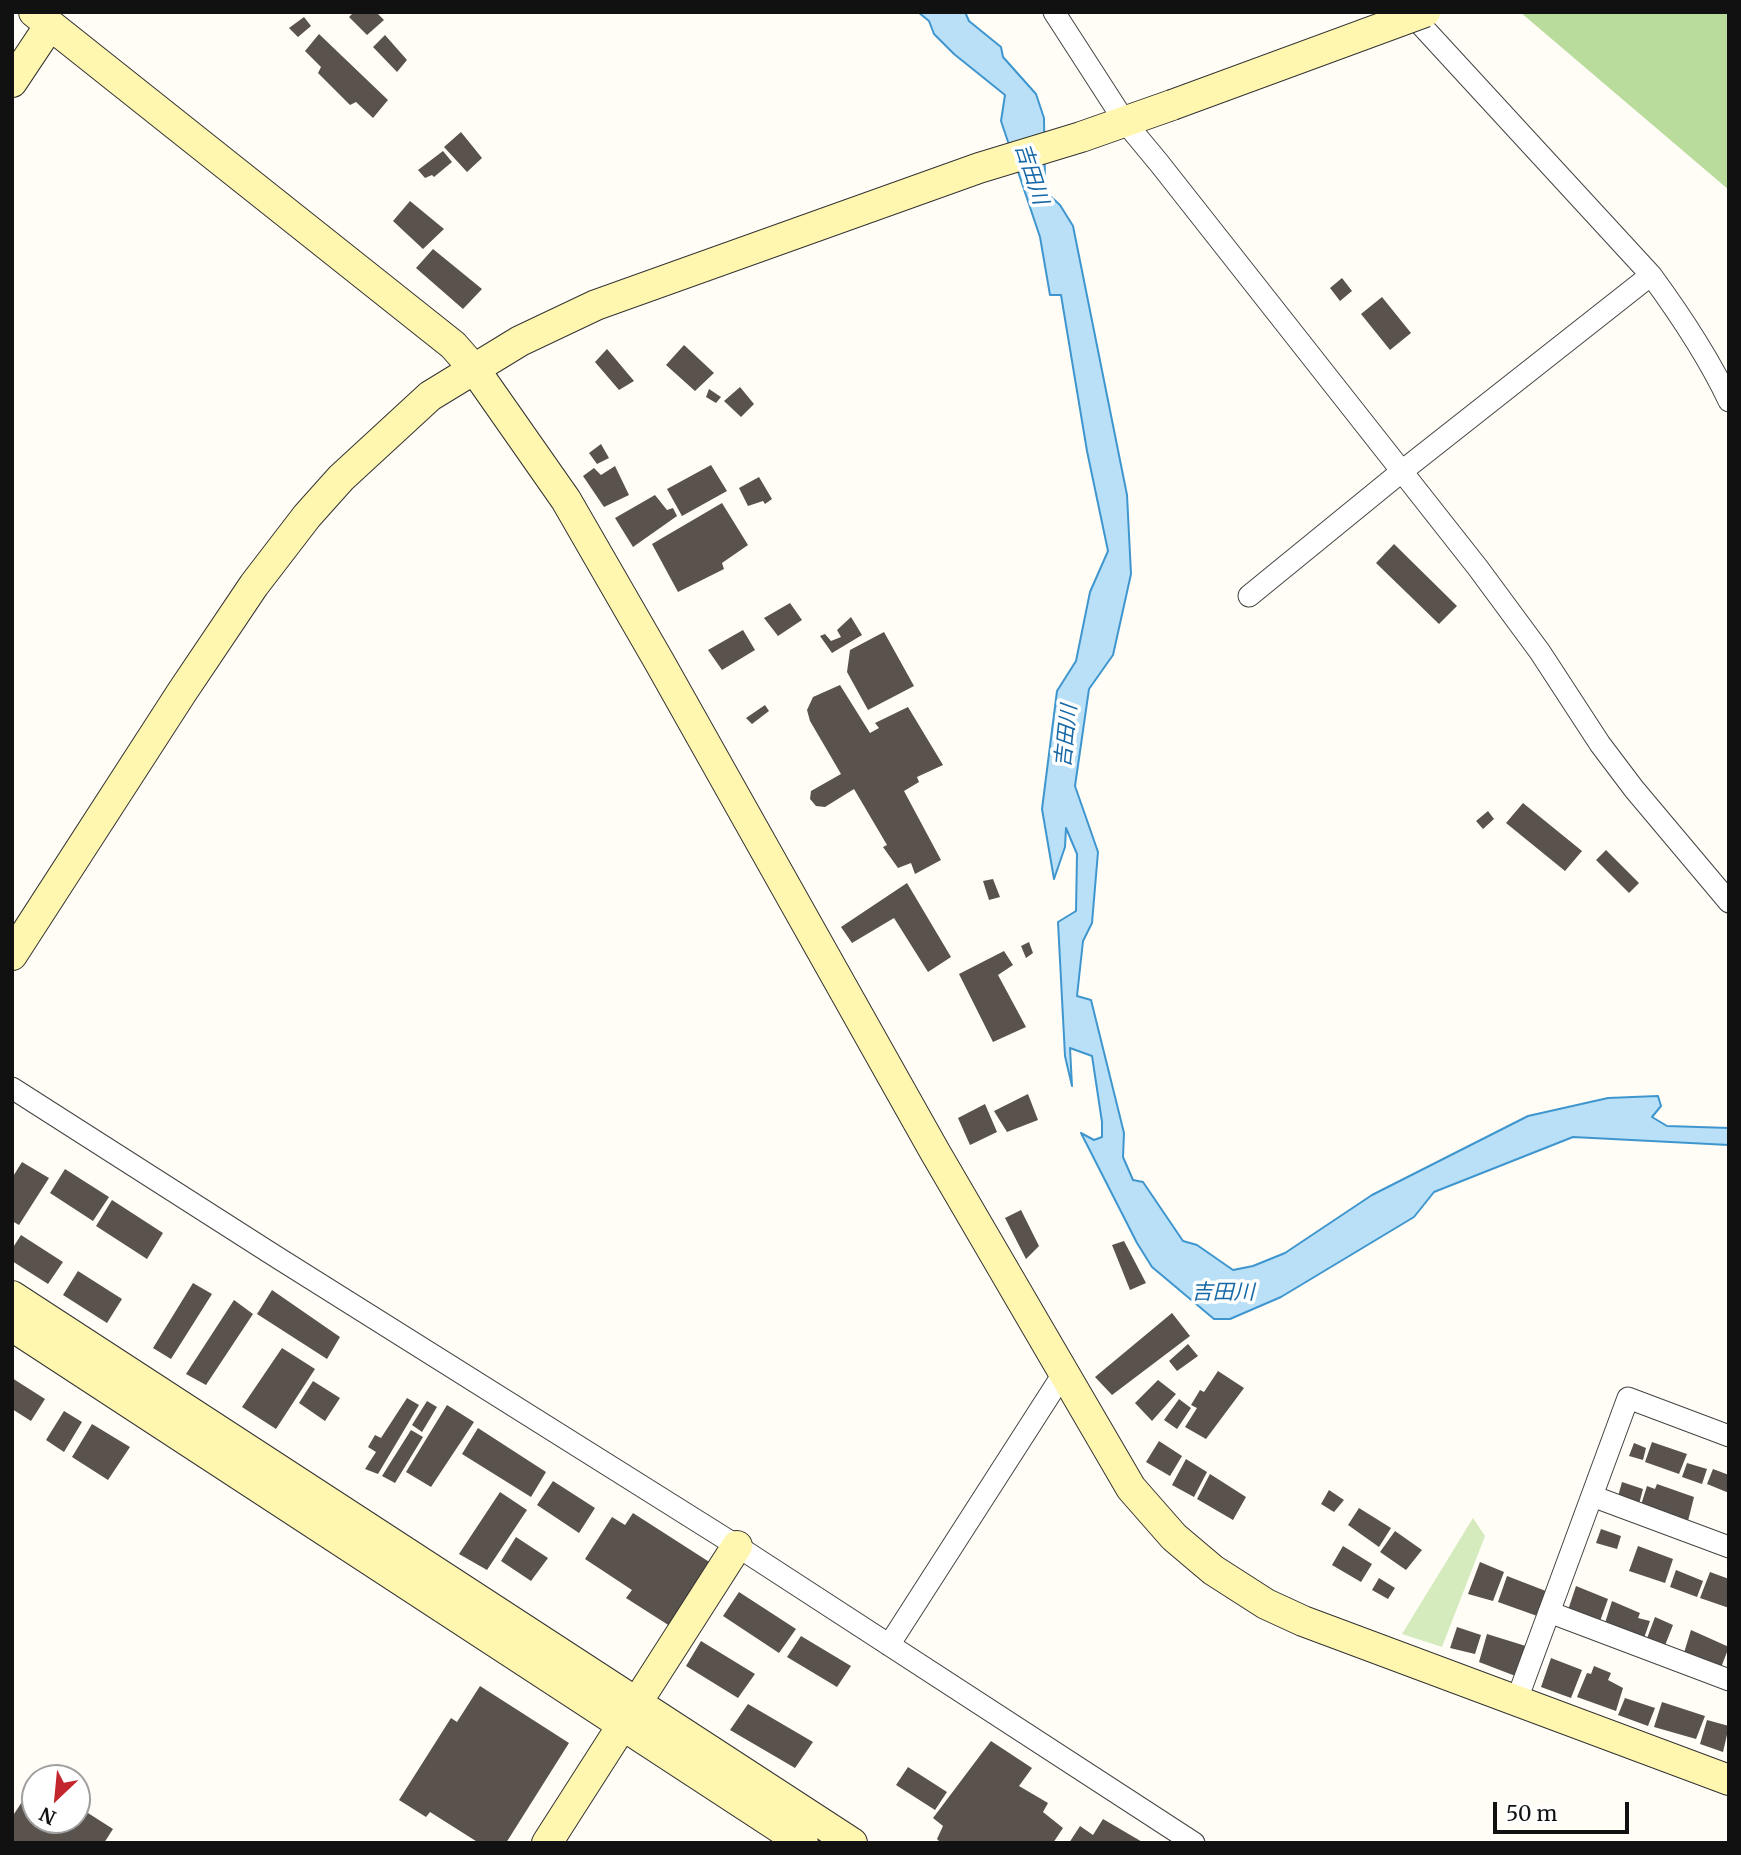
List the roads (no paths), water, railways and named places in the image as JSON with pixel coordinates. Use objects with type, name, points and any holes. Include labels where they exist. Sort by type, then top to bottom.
[{"type":"street","points":[[1054,12],[1125,121],[1478,568],[1540,652],[1600,744],[1634,789],[1729,902]]},
{"type":"street","points":[[1409,12],[1651,275],[1684,320],[1729,401]]},
{"type":"street","points":[[12,955],[254,585],[307,516],[341,478],[430,396],[520,341],[596,305],[979,168],[1081,137],[1172,105],[1425,12]]},
{"type":"street","points":[[12,82],[42,18],[453,345],[475,370],[566,500],[935,1152],[1131,1488],[1174,1537],[1213,1570],[1266,1604],[1303,1621],[1729,1780]]},
{"type":"street","points":[[1249,596],[1651,275]]},
{"type":"street","points":[[12,1088],[737,1546],[1194,1843]]},
{"type":"street","points":[[12,1296],[630,1714],[803,1843]]},
{"type":"street","points":[[12,1326],[630,1714],[852,1843]]},
{"type":"street","points":[[889,1645],[1063,1374]]},
{"type":"street","points":[[1516,1702],[1628,1398],[1729,1436]]},
{"type":"street","points":[[1592,1496],[1729,1547]]},
{"type":"street","points":[[547,1843],[737,1546]]},
{"type":"street","points":[[1549,1612],[1729,1680]]},
{"type":"water","name":"吉田川","points":[[918,12],[965,12],[969,21],[1001,47],[1003,57],[1036,94],[1044,118],[1045,182],[1048,194],[1060,205],[1073,226],[1127,495],[1131,574],[1113,655],[1089,689],[1075,786],[1098,852],[1092,923],[1083,941],[1077,996],[1091,1000],[1124,1133],[1123,1157],[1133,1180],[1143,1182],[1183,1241],[1197,1245],[1233,1270],[1253,1266],[1285,1253],[1372,1195],[1528,1116],[1608,1098],[1658,1096],[1661,1106],[1652,1117],[1667,1126],[1729,1128],[1729,1145],[1573,1137],[1434,1192],[1414,1217],[1281,1297],[1230,1319],[1214,1319],[1152,1267],[1081,1133],[1094,1140],[1102,1137],[1092,1056],[1070,1048],[1072,1086],[1065,1056],[1058,922],[1076,911],[1077,854],[1066,828],[1065,847],[1054,879],[1042,809],[1057,691],[1076,661],[1090,592],[1108,551],[1087,451],[1061,295],[1050,295],[1040,237],[1001,121],[1005,95],[954,54],[934,34],[929,21]]}]
